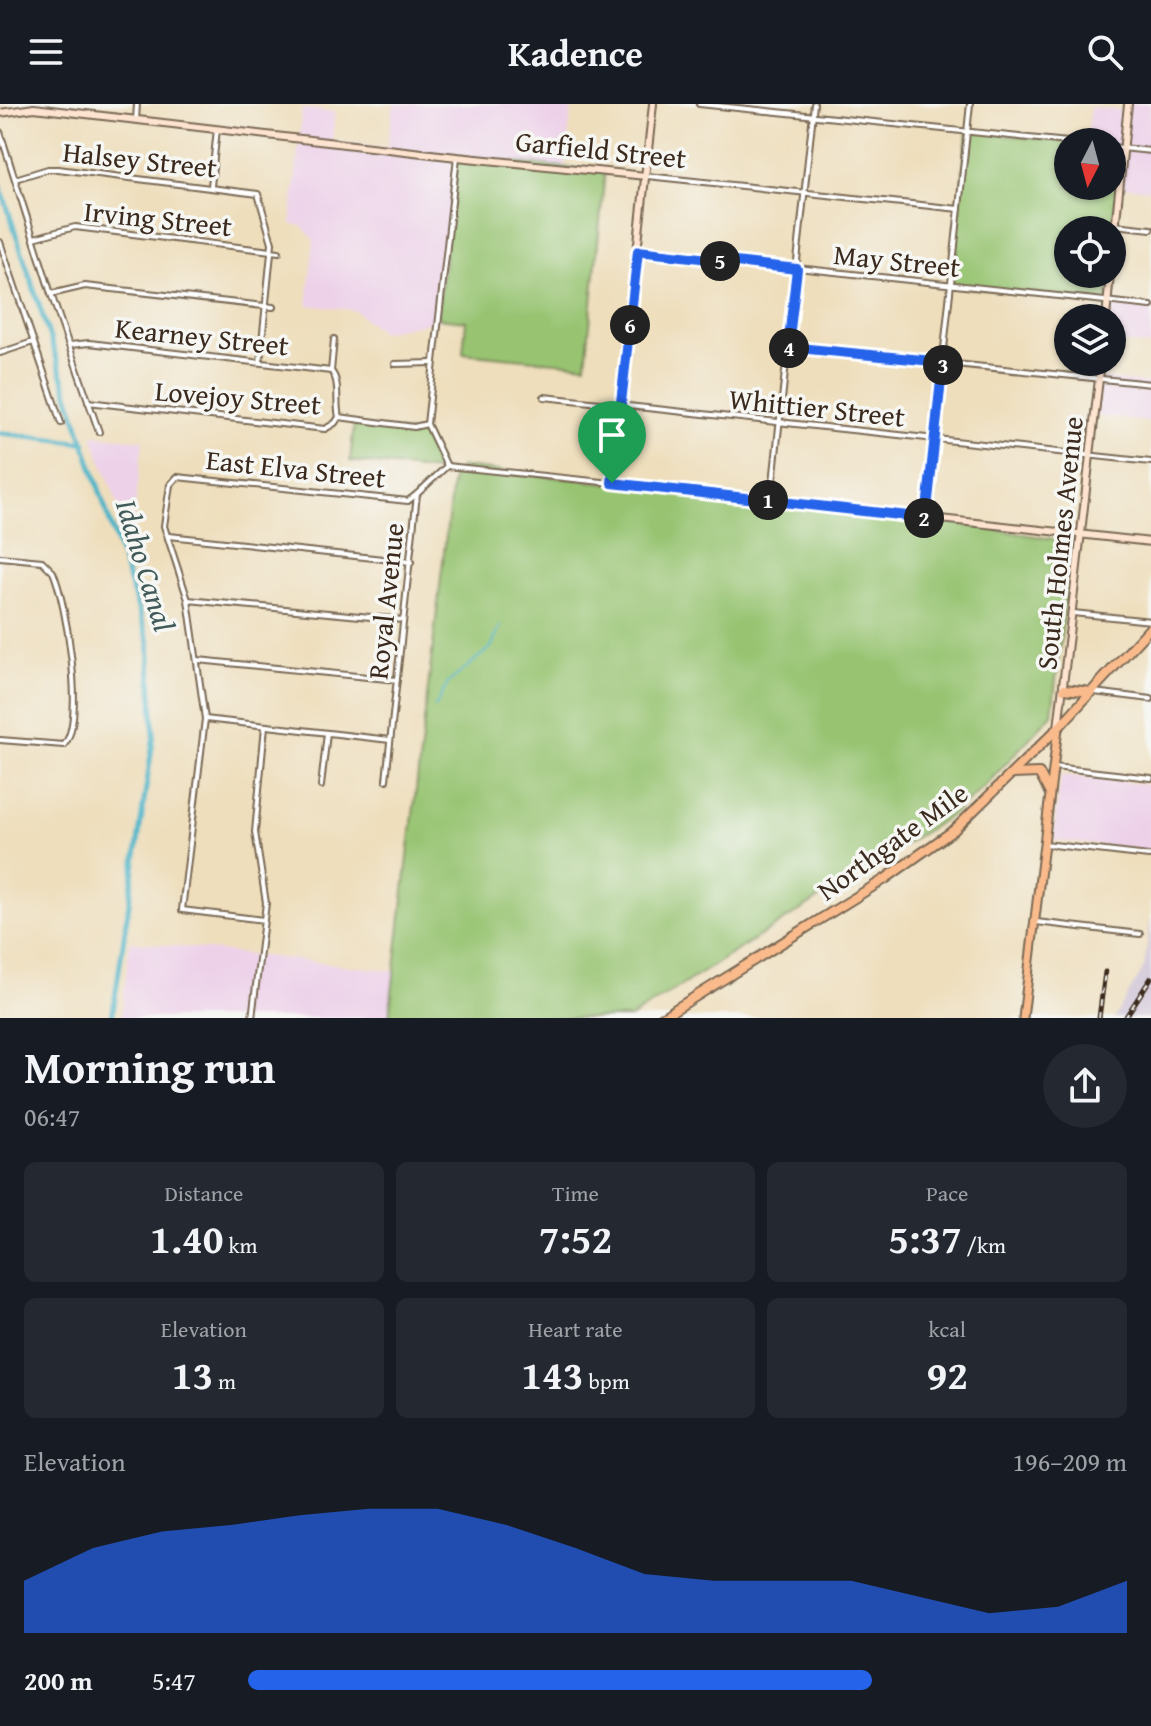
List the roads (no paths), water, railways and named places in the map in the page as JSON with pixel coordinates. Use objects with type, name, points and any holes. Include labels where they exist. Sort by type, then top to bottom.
[{"type":"highway","name":"Northgate Mile","points":[[661,1018],[921,855],[954,830],[1058,728],[1151,624]]},
{"type":"highway","points":[[1064,689],[1092,692]]},
{"type":"highway","points":[[1012,775],[1039,773],[1049,792]]},
{"type":"main road","points":[[1023,1018],[1058,728]]},
{"type":"street","points":[[136,120],[137,104]]},
{"type":"street","points":[[612,483],[653,104]]},
{"type":"street","points":[[699,104],[1054,140]]},
{"type":"street","points":[[771,501],[814,104]]},
{"type":"street","points":[[926,518],[970,104]]},
{"type":"street","points":[[1125,128],[1128,104]]},
{"type":"street","name":"Garfield Street","points":[[0,113],[24,108],[56,107],[136,120],[457,157],[959,209]]},
{"type":"street","points":[[211,187],[217,129]]},
{"type":"street","points":[[0,132],[99,432]]},
{"type":"street","points":[[1126,148],[1151,151]]},
{"type":"street","points":[[457,157],[427,424],[447,466],[1151,542]]},
{"type":"street","name":"Halsey Street","points":[[15,179],[58,169],[253,191],[260,198],[272,243],[271,251]]},
{"type":"street","points":[[1126,226],[1151,229]]},
{"type":"street","name":"Irving Street","points":[[34,238],[75,227],[279,252]]},
{"type":"street","points":[[0,242],[61,423]]},
{"type":"street","points":[[260,362],[271,251]]},
{"type":"street","name":"May Street","points":[[638,251],[1151,306]]},
{"type":"street","points":[[51,294],[85,286],[273,307]]},
{"type":"street","points":[[1107,302],[1108,288]]},
{"type":"street","points":[[334,339],[331,371],[337,380],[339,417]]},
{"type":"street","points":[[0,353],[33,342]]},
{"type":"street","name":"Kearney Street","points":[[70,345],[89,343],[331,371]]},
{"type":"street","points":[[788,347],[1151,384]]},
{"type":"street","points":[[395,364],[433,363]]},
{"type":"street","name":"South Holmes Avenue","points":[[1058,728],[1099,378]]},
{"type":"street","name":"Whittier Street","points":[[544,397],[1151,462]]},
{"type":"street","name":"Lovejoy Street","points":[[88,402],[325,429],[339,417],[414,427],[427,424]]},
{"type":"street","name":"Royal Avenue","points":[[386,780],[417,494],[447,466]]},
{"type":"street","name":"East Elva Street","points":[[169,536],[164,526],[170,485],[177,477],[407,501],[417,494]]},
{"type":"street","points":[[264,920],[182,910],[205,719],[188,600],[169,536],[411,562]]},
{"type":"street","points":[[0,557],[42,561],[53,572],[75,689],[70,737],[64,745],[0,740]]},
{"type":"street","points":[[188,600],[403,620]]},
{"type":"street","points":[[1073,613],[1151,624]]},
{"type":"street","points":[[198,660],[397,680]]},
{"type":"street","points":[[1092,692],[1151,699]]},
{"type":"street","points":[[205,719],[390,740]]},
{"type":"street","points":[[252,1018],[264,920],[265,891],[255,832],[265,726]]},
{"type":"street","points":[[321,786],[327,733]]},
{"type":"street","points":[[1052,767],[1151,778]]},
{"type":"street","points":[[1043,844],[1149,856]]},
{"type":"street","points":[[1034,922],[1140,934]]},
{"type":"waterway","name":"Idaho Canal","points":[[0,185],[149,642],[154,734],[112,1018]]},
{"type":"waterway","points":[[0,433],[86,443]]},
{"type":"waterway","points":[[435,707],[448,683],[491,647],[501,625]]},
{"type":"railway","points":[[1099,1018],[1105,972]]},
{"type":"railway","points":[[1125,1018],[1151,978]]}]
